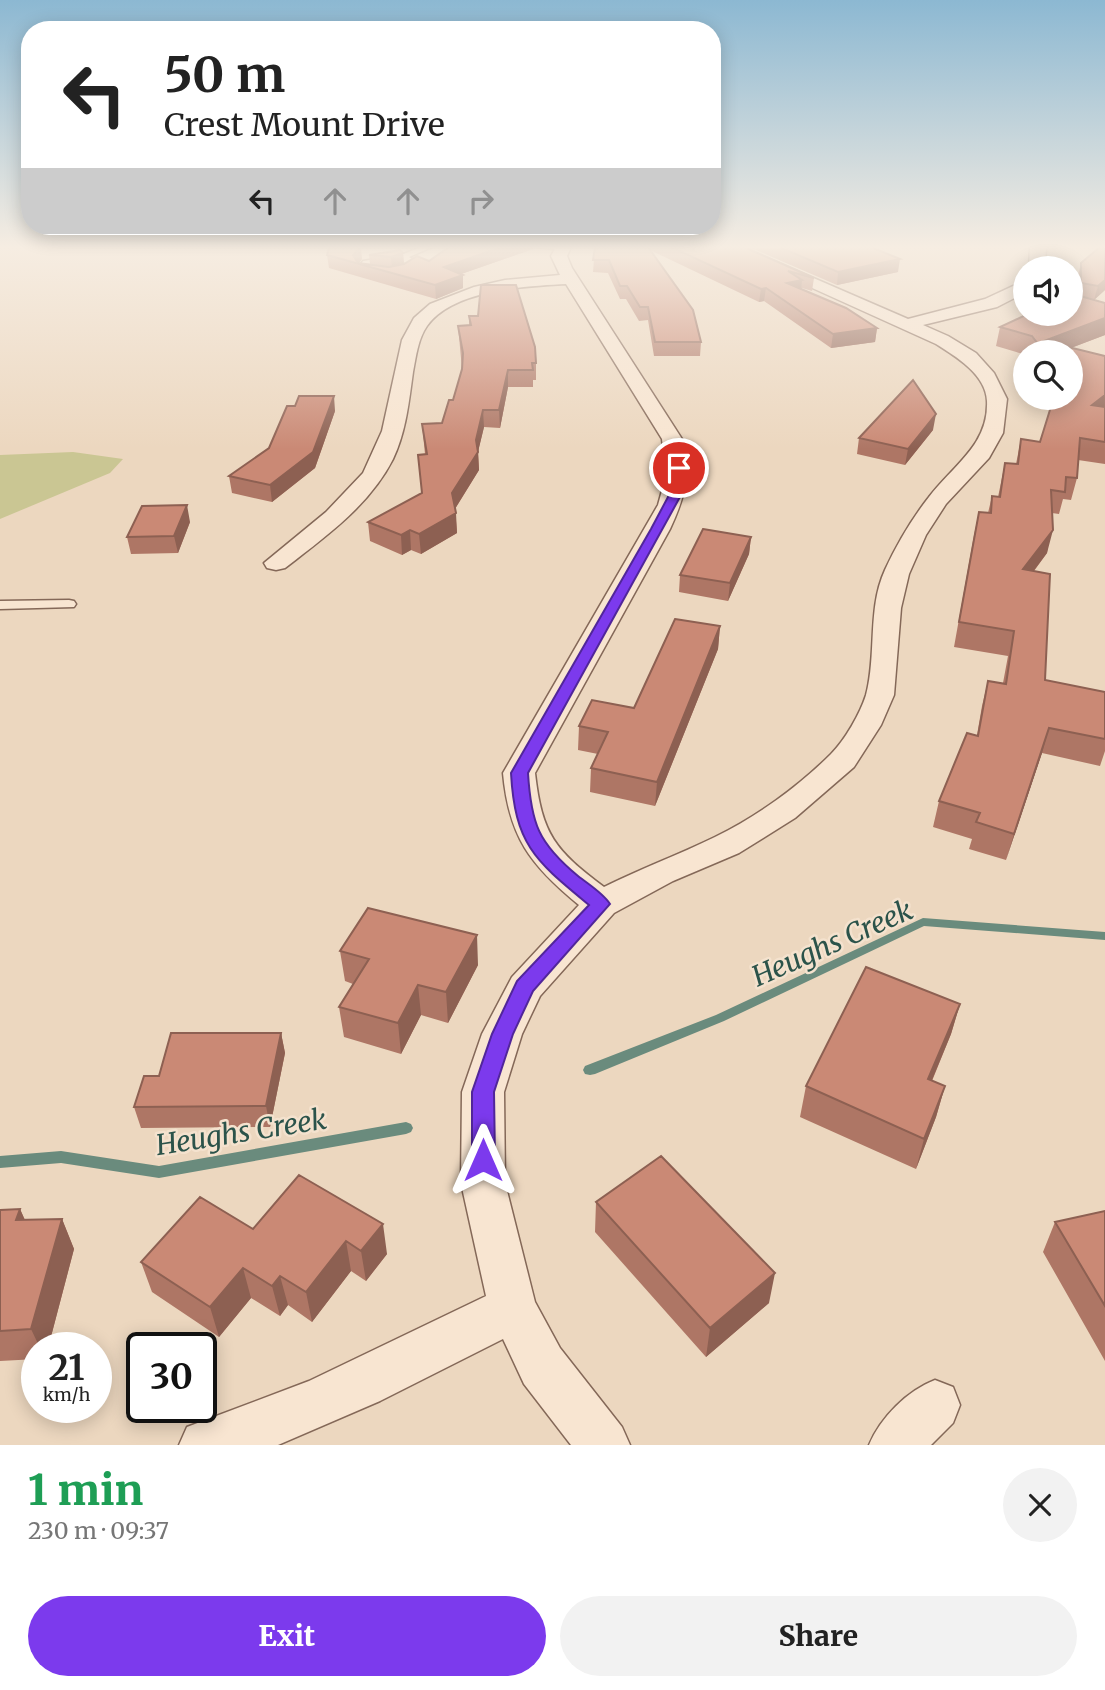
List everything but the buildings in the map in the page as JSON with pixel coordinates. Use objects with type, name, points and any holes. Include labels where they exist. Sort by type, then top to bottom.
[{"type":"street","points":[[276,563],[342,511],[368,481],[382,459],[403,384],[411,341],[417,327],[429,314]]},
{"type":"street","points":[[594,314],[672,439],[679,468],[674,497],[658,529],[519,773],[521,808],[532,839],[558,869],[601,904]]},
{"type":"street","points":[[604,1445],[542,1366],[513,1308],[483,1183],[483,1092],[502,1034],[525,987],[601,904],[661,873],[727,845],[784,810],[842,760],[866,725],[880,695],[888,608],[897,574],[914,535],[938,500],[981,453],[993,433],[997,400],[987,377],[969,357],[942,340],[885,314]]},
{"type":"street","points":[[907,324],[945,314]]},
{"type":"street","points":[[205,1445],[267,1426],[420,1356],[513,1308]]},
{"type":"street","points":[[895,1445],[935,1405]]},
{"type":"lane","points":[[0,605],[69,604]]},
{"type":"shaded area","points":[[73,452],[123,459],[110,473],[0,519],[0,455]]},
{"type":"waterway","name":"Heughs Creek","points":[[590,1070],[720,1018],[923,922],[1105,936]]},
{"type":"waterway","name":"Heughs Creek","points":[[0,1162],[61,1157],[159,1172],[406,1128]]},
{"type":"route","points":[[483,1160],[483,1092],[502,1034],[525,987],[601,904],[558,869],[532,839],[521,808],[519,773],[612,605],[658,529],[674,497],[679,468]]}]
